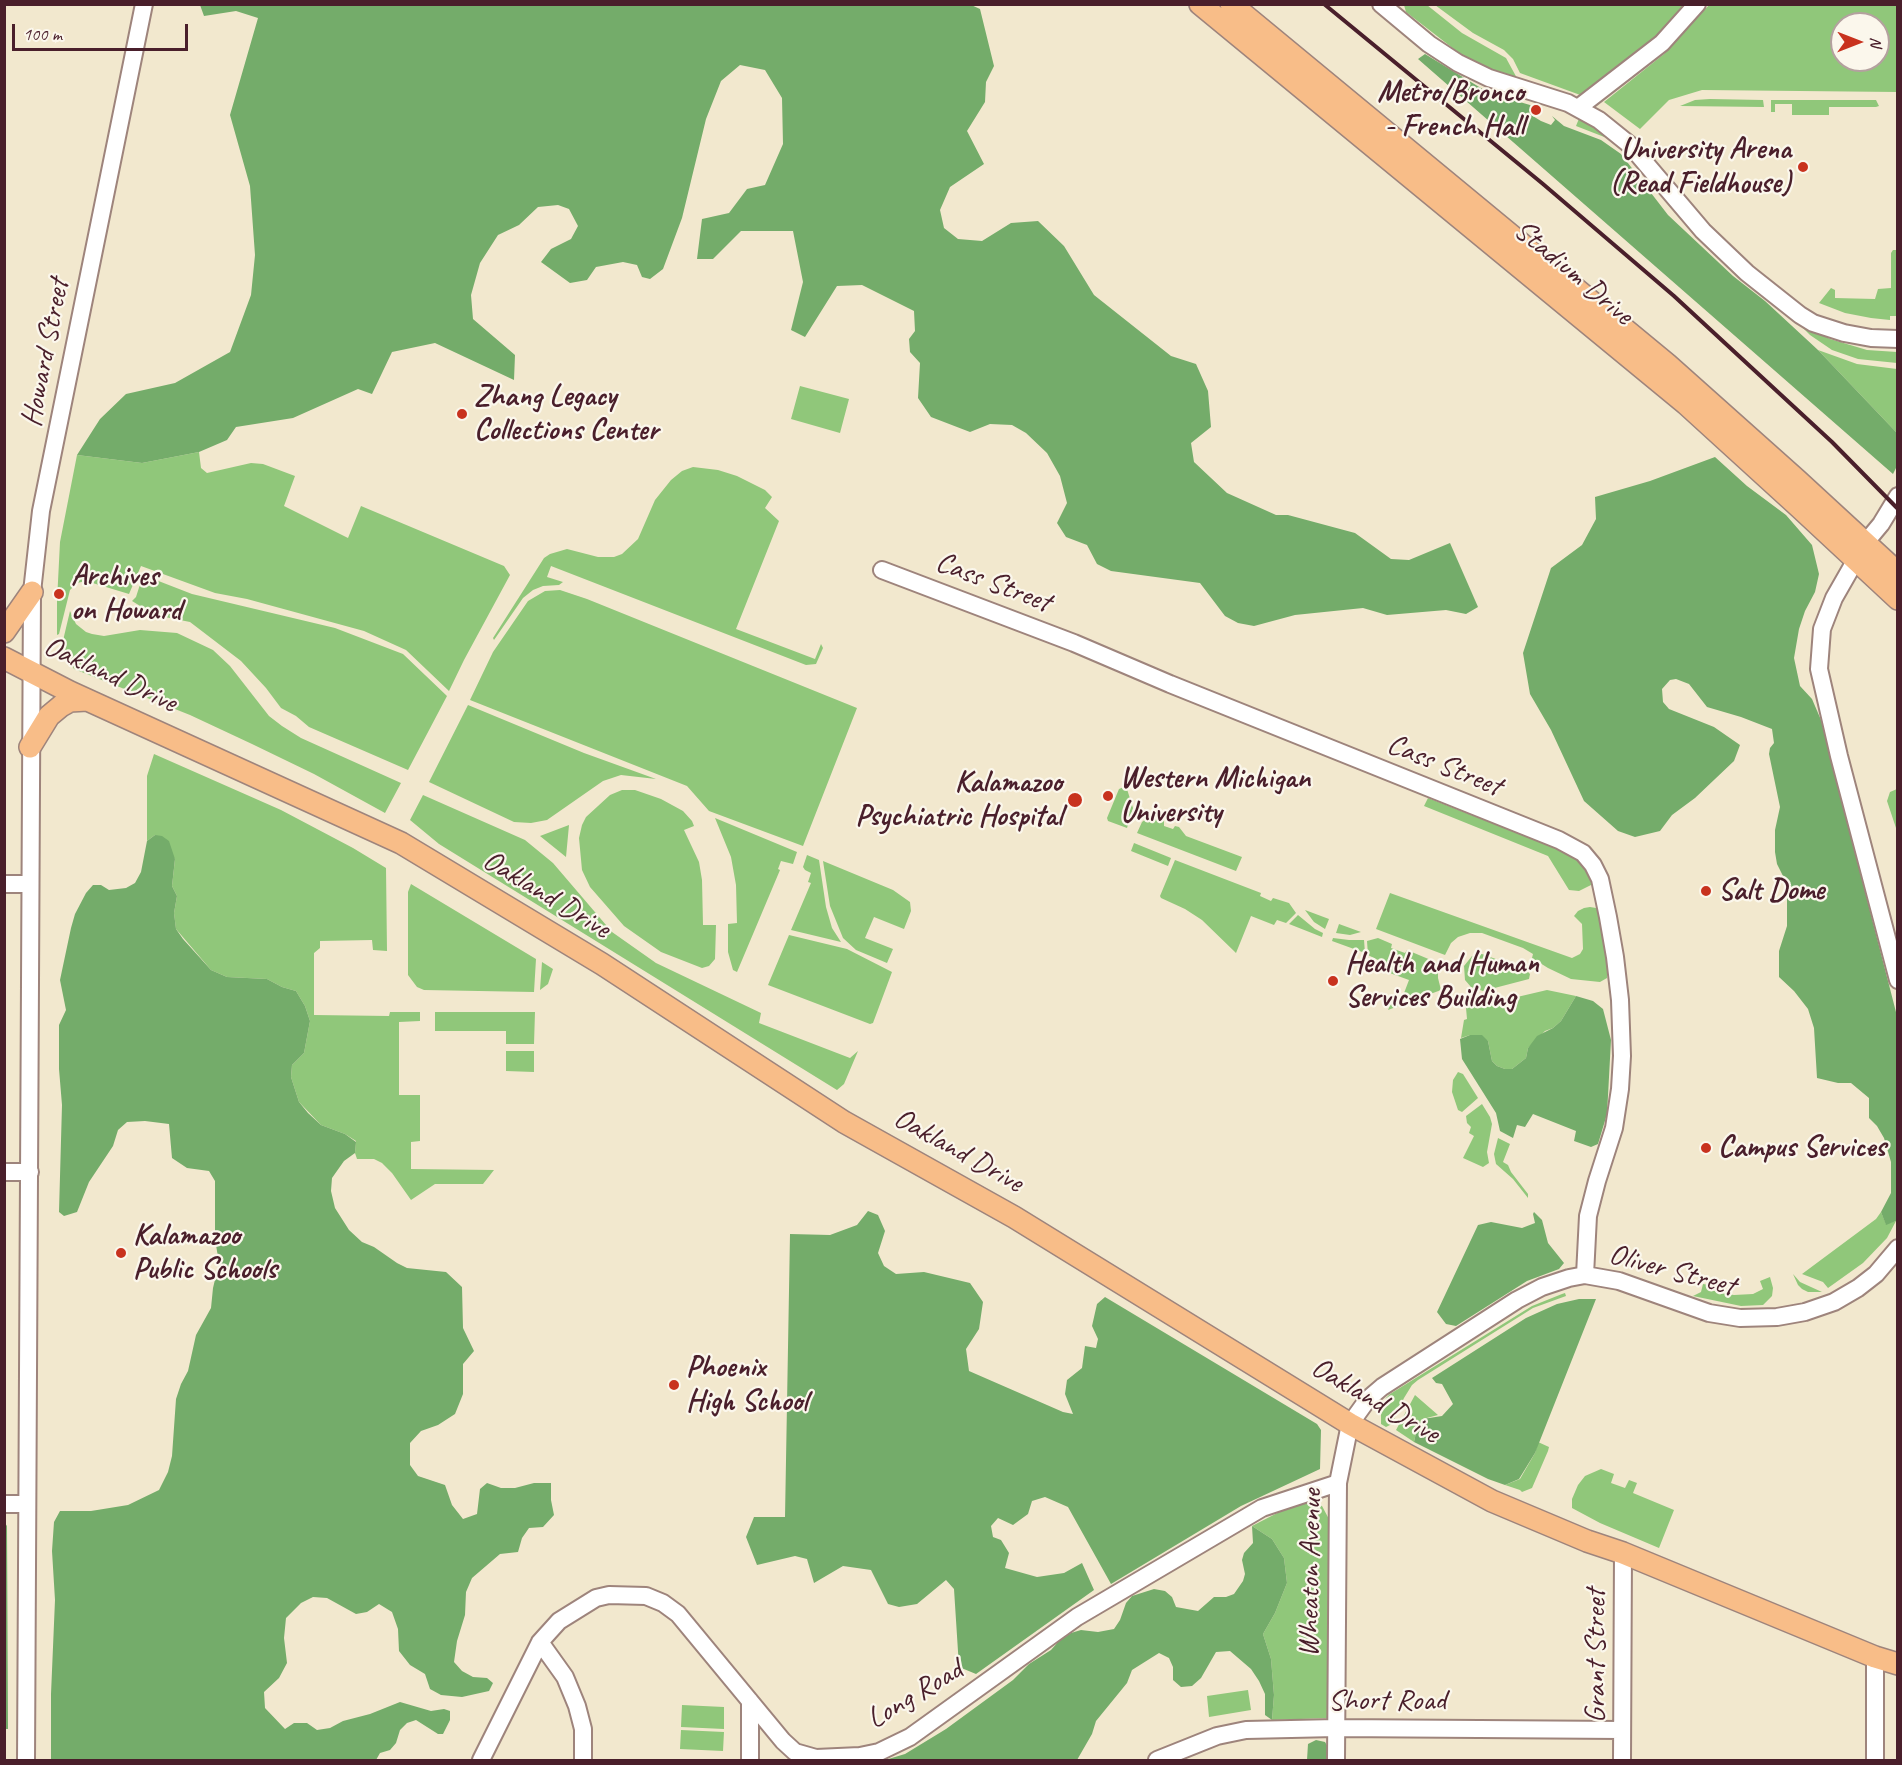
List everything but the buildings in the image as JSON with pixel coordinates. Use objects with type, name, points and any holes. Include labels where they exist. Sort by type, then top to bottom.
[{"type":"main road","name":"Stadium Drive","points":[[1200,4],[1860,551],[1898,573]]},
{"type":"main road","name":"Stadium Drive","points":[[1231,4],[1667,364],[1860,551],[1898,599]]},
{"type":"main road","points":[[4,632],[32,592]]},
{"type":"main road","name":"Oakland Drive","points":[[4,658],[87,700],[401,843],[602,964],[844,1122],[1014,1217],[1350,1424],[1492,1501],[1875,1657],[1898,1664]]},
{"type":"main road","points":[[30,747],[49,716],[61,705],[70,701],[87,700]]},
{"type":"street","name":"Howard Street","points":[[26,1761],[32,592],[41,511],[144,4]]},
{"type":"street","points":[[1382,4],[1429,44],[1458,63],[1489,78],[1568,103],[1599,120],[1630,145],[1703,231],[1747,273],[1800,315],[1813,323],[1844,333],[1871,338],[1898,339]]},
{"type":"street","points":[[1578,108],[1662,43],[1697,4]]},
{"type":"street","points":[[1898,496],[1881,524],[1860,551],[1827,613],[1822,629],[1819,669],[1839,756],[1898,980]]},
{"type":"street","name":"Cass Street","points":[[882,570],[1074,643],[1213,702],[1559,840],[1583,853],[1593,865],[1600,879],[1608,917],[1619,989],[1622,1056],[1614,1128],[1588,1216],[1585,1275]]},
{"type":"street","points":[[4,884],[30,884]]},
{"type":"street","points":[[4,1172],[30,1172]]},
{"type":"street","name":"Oliver Street","points":[[1350,1424],[1368,1399],[1382,1387],[1517,1300],[1542,1287],[1585,1275],[1619,1281],[1709,1313],[1740,1318],[1763,1318],[1805,1312],[1834,1302],[1858,1288],[1894,1260]]},
{"type":"street","name":"Wheaton Avenue","points":[[1336,1761],[1338,1483],[1350,1424]]},
{"type":"street","name":"Long Road","points":[[481,1761],[540,1642],[559,1621],[596,1598],[646,1596],[663,1603],[678,1614],[783,1741],[795,1752],[816,1758],[838,1758],[879,1752],[926,1727],[1077,1617],[1262,1508],[1338,1483]]},
{"type":"street","points":[[4,1504],[27,1504]]},
{"type":"street","name":"Grant Street","points":[[1622,1761],[1623,1553]]},
{"type":"street","points":[[540,1642],[565,1677],[577,1706],[583,1729],[584,1761]]},
{"type":"street","points":[[1875,1657],[1875,1761]]},
{"type":"street","points":[[750,1701],[750,1761]]},
{"type":"street","name":"Short Road","points":[[1157,1761],[1217,1736],[1246,1731],[1336,1728],[1622,1730]]},
{"type":"green space","points":[[969,4],[980,9],[994,66],[986,82],[985,102],[967,131],[984,164],[950,187],[940,210],[944,228],[958,239],[982,241],[1011,223],[1038,221],[1064,246],[1094,295],[1171,356],[1196,364],[1208,391],[1211,427],[1191,443],[1194,462],[1227,493],[1276,515],[1288,515],[1355,533],[1391,559],[1409,560],[1450,543],[1478,607],[1466,614],[1446,610],[1387,615],[1363,608],[1295,615],[1254,626],[1238,623],[1225,616],[1200,583],[1111,571],[1097,564],[1087,545],[1066,537],[1057,523],[1067,503],[1060,476],[1047,453],[1026,433],[1012,425],[990,424],[970,432],[931,417],[918,398],[920,363],[910,352],[909,339],[915,331],[914,311],[862,285],[837,286],[805,337],[791,330],[803,282],[793,231],[741,231],[713,259],[697,259],[702,219],[729,213],[747,189],[765,185],[783,144],[782,98],[765,70],[740,65],[721,81],[706,119],[682,218],[663,269],[650,279],[642,277],[637,265],[623,262],[596,267],[587,280],[570,283],[541,262],[551,249],[571,239],[578,226],[569,209],[558,205],[538,207],[519,225],[498,235],[480,263],[471,295],[473,319],[515,355],[514,380],[435,343],[392,352],[372,394],[358,389],[293,418],[236,427],[227,440],[199,452],[142,463],[77,455],[100,419],[126,394],[175,383],[230,352],[251,295],[255,255],[250,186],[230,115],[258,18],[236,11],[204,16],[200,5]]},
{"type":"green space","points":[[1404,5],[1427,5],[1462,33],[1506,58],[1518,80],[1485,67],[1459,53],[1406,12]]},
{"type":"green space","points":[[1435,5],[1692,5],[1659,39],[1583,96],[1520,73],[1513,59],[1504,50],[1473,33]]},
{"type":"green space","points":[[1709,5],[1897,5],[1897,92],[1702,90],[1669,100],[1640,129],[1604,102],[1664,54]]},
{"type":"green space","points":[[1425,54],[1489,93],[1530,105],[1533,108],[1531,115],[1541,121],[1551,125],[1555,120],[1552,116],[1564,126],[1601,140],[1621,154],[1668,215],[1733,276],[1765,301],[1818,350],[1897,433],[1897,466],[1893,474],[1418,59]]},
{"type":"green space","points":[[1695,100],[1763,100],[1764,107],[1680,106]]},
{"type":"green space","points":[[1771,100],[1876,100],[1879,106],[1829,107],[1829,115],[1792,115],[1792,104],[1775,104],[1775,112],[1771,112]]},
{"type":"green space","points":[[1580,116],[1612,140],[1576,126]]},
{"type":"green space","points":[[1897,250],[1897,316],[1890,316],[1890,320],[1871,318],[1845,313],[1819,303],[1831,288],[1835,290],[1835,298],[1875,299],[1878,289],[1891,288],[1891,253]]},
{"type":"green space","points":[[1787,312],[1809,328],[1830,339],[1867,350],[1897,352],[1897,363],[1858,359],[1832,350],[1810,335]]},
{"type":"green space","points":[[1818,350],[1857,364],[1897,369],[1897,433]]},
{"type":"green space","points":[[800,386],[849,399],[840,433],[791,419]]},
{"type":"green space","points":[[199,452],[201,468],[207,473],[251,463],[263,464],[295,476],[284,506],[348,538],[361,506],[504,566],[510,575],[449,691],[406,650],[364,631],[247,599],[215,593],[141,566],[129,594],[86,581],[77,583],[70,590],[57,635],[60,542],[77,455],[142,463]]},
{"type":"green space","points":[[1715,457],[1747,486],[1786,515],[1812,545],[1819,574],[1815,592],[1799,629],[1794,658],[1800,686],[1812,699],[1821,720],[1897,1016],[1897,1217],[1896,1221],[1886,1225],[1881,1212],[1891,1193],[1891,1162],[1884,1138],[1869,1118],[1869,1098],[1851,1083],[1838,1083],[1817,1078],[1814,1028],[1808,1009],[1779,977],[1779,951],[1787,926],[1787,893],[1775,852],[1775,830],[1780,807],[1769,754],[1774,743],[1772,729],[1707,707],[1689,684],[1676,679],[1670,680],[1662,689],[1663,702],[1669,709],[1714,727],[1740,745],[1734,761],[1695,798],[1672,815],[1660,831],[1635,837],[1618,831],[1584,801],[1551,730],[1530,694],[1523,653],[1551,568],[1582,545],[1596,519],[1595,497],[1650,481]]},
{"type":"green space","points":[[693,467],[718,470],[737,476],[765,490],[772,497],[765,508],[779,521],[736,629],[815,659],[821,644],[823,648],[816,664],[806,665],[551,566],[547,577],[563,582],[559,585],[543,586],[533,590],[523,598],[494,640],[493,638],[544,558],[567,549],[598,557],[614,557],[622,554],[638,539],[655,500],[671,480],[682,471]]},
{"type":"green space","points":[[143,575],[192,594],[335,628],[403,654],[447,696],[408,770],[309,727],[296,716],[281,708],[241,661],[190,622],[155,615],[132,601],[136,597]]},
{"type":"green space","points":[[560,590],[857,708],[803,846],[709,811],[687,786],[470,700],[493,652],[528,601],[545,591]]},
{"type":"green space","points":[[70,611],[76,624],[92,634],[104,636],[140,630],[177,633],[213,650],[230,666],[269,716],[282,726],[301,738],[401,783],[385,813],[314,774],[190,715],[74,669],[61,649]]},
{"type":"green space","points":[[468,705],[584,753],[656,779],[621,775],[603,781],[547,820],[531,823],[514,822],[429,782]]},
{"type":"green space","points":[[154,754],[281,810],[386,868],[387,951],[373,950],[372,940],[320,941],[320,948],[314,953],[314,1015],[389,1016],[390,1012],[420,1012],[420,1021],[399,1022],[399,1095],[420,1095],[420,1141],[411,1142],[411,1169],[494,1170],[483,1184],[435,1184],[411,1200],[382,1163],[374,1159],[357,1159],[356,1141],[321,1125],[299,1102],[291,1077],[292,1065],[304,1053],[310,1021],[305,1006],[296,991],[267,979],[227,977],[211,970],[176,929],[174,913],[177,896],[172,886],[175,859],[155,835],[147,841],[147,776]]},
{"type":"green space","points":[[1126,786],[1133,808],[1127,828],[1108,821],[1107,818],[1119,789]]},
{"type":"green space","points":[[1898,789],[1897,831],[1887,801],[1890,792]]},
{"type":"green space","points":[[622,790],[635,790],[661,799],[683,811],[692,821],[694,826],[684,830],[699,862],[702,880],[703,925],[716,925],[715,959],[709,966],[702,968],[661,952],[624,926],[590,887],[582,870],[579,838],[582,825],[586,817],[610,795]]},
{"type":"green space","points":[[423,795],[525,840],[553,863],[612,932],[656,963],[761,1013],[759,1023],[850,1058],[858,1051],[844,1084],[837,1090],[439,844],[410,820]]},
{"type":"green space","points":[[1428,798],[1573,855],[1583,864],[1592,879],[1591,885],[1579,891],[1569,890],[1548,856],[1424,806]]},
{"type":"green space","points":[[1152,814],[1164,818],[1164,826],[1173,829],[1175,826],[1179,827],[1186,836],[1242,857],[1236,871],[1137,833],[1142,822]]},
{"type":"green space","points":[[715,818],[797,852],[793,864],[781,861],[778,869],[780,870],[737,972],[733,970],[728,952],[728,924],[737,923],[736,885],[731,857]]},
{"type":"green space","points":[[569,825],[566,857],[540,836]]},
{"type":"green space","points":[[155,835],[162,836],[169,841],[175,859],[172,886],[177,896],[174,913],[176,929],[183,939],[211,970],[227,977],[267,979],[296,991],[305,1006],[310,1021],[304,1053],[292,1065],[291,1077],[299,1102],[308,1113],[321,1125],[345,1134],[356,1142],[355,1153],[344,1161],[332,1178],[331,1191],[335,1208],[349,1230],[362,1242],[374,1247],[397,1263],[407,1268],[446,1272],[462,1287],[463,1328],[474,1351],[463,1364],[463,1394],[455,1414],[438,1425],[421,1431],[410,1443],[410,1465],[418,1476],[445,1485],[452,1505],[463,1519],[477,1514],[480,1489],[487,1483],[501,1488],[515,1488],[534,1483],[551,1483],[554,1515],[543,1527],[529,1528],[522,1538],[518,1552],[500,1554],[472,1578],[466,1592],[465,1615],[457,1641],[454,1662],[462,1671],[473,1677],[487,1678],[493,1683],[489,1691],[462,1697],[441,1695],[430,1689],[425,1674],[410,1665],[399,1651],[398,1629],[392,1612],[379,1604],[367,1612],[356,1614],[327,1598],[313,1597],[301,1603],[286,1618],[284,1638],[287,1663],[279,1678],[264,1692],[265,1708],[285,1729],[294,1723],[307,1723],[317,1730],[330,1728],[343,1721],[370,1714],[400,1702],[431,1711],[444,1709],[450,1711],[450,1720],[443,1734],[438,1734],[416,1720],[407,1723],[400,1730],[396,1743],[390,1750],[380,1753],[376,1760],[51,1760],[55,1600],[52,1551],[54,1522],[60,1511],[91,1511],[128,1505],[159,1490],[168,1472],[172,1456],[176,1399],[188,1371],[196,1335],[211,1308],[219,1263],[215,1239],[215,1181],[209,1171],[187,1168],[172,1158],[169,1124],[145,1121],[127,1122],[118,1130],[113,1146],[89,1182],[77,1212],[64,1216],[59,1212],[62,1105],[59,1025],[66,1010],[60,980],[71,928],[75,914],[93,885],[101,885],[109,890],[126,888],[135,883],[141,872],[147,841]]},
{"type":"green space","points":[[1134,843],[1171,858],[1168,866],[1131,851]]},
{"type":"green space","points":[[807,855],[819,860],[826,907],[832,928],[841,942],[791,930],[811,883],[808,882],[811,873],[803,867]]},
{"type":"green space","points":[[1175,860],[1261,893],[1260,896],[1271,901],[1273,898],[1289,903],[1296,913],[1286,923],[1277,920],[1274,925],[1251,916],[1236,953],[1202,920],[1161,898]]},
{"type":"green space","points":[[823,861],[893,890],[910,902],[911,911],[904,929],[874,917],[865,938],[893,949],[887,963],[856,950],[843,938],[830,906]]},
{"type":"green space","points":[[411,884],[536,959],[534,992],[424,990],[417,987],[408,975],[408,892]]},
{"type":"green space","points":[[1390,893],[1572,958],[1580,954],[1583,949],[1582,924],[1574,916],[1584,908],[1596,908],[1600,913],[1607,958],[1607,978],[1600,982],[1571,979],[1532,958],[1533,954],[1523,948],[1482,933],[1470,933],[1458,937],[1451,943],[1445,955],[1376,929]]},
{"type":"green space","points":[[1305,910],[1329,919],[1325,929],[1314,922]]},
{"type":"green space","points":[[1298,915],[1323,933],[1322,937],[1289,924]]},
{"type":"green space","points":[[1339,924],[1361,932],[1350,935],[1336,933]]},
{"type":"green space","points":[[789,935],[847,949],[892,972],[873,1023],[870,1024],[768,985]]},
{"type":"green space","points":[[1333,938],[1364,940],[1365,953],[1332,941]]},
{"type":"green space","points":[[1378,938],[1392,944],[1391,948],[1405,953],[1407,950],[1438,963],[1441,990],[1388,1010],[1393,998],[1401,1001],[1409,980],[1376,968],[1378,960],[1368,955],[1367,941]]},
{"type":"green space","points":[[1482,954],[1526,970],[1530,974],[1529,979],[1483,991],[1471,987],[1465,980],[1464,966],[1472,956]]},
{"type":"green space","points":[[542,962],[553,969],[548,984],[540,990]]},
{"type":"green space","points":[[1547,990],[1576,996],[1561,1021],[1545,1031],[1528,1048],[1526,1058],[1512,1069],[1497,1066],[1492,1061],[1488,1041],[1470,1035],[1461,1038],[1464,1020],[1467,1019],[1466,1008],[1459,997],[1474,1004],[1483,1005]]},
{"type":"green space","points":[[1576,996],[1593,1001],[1603,1009],[1611,1040],[1607,1114],[1598,1144],[1591,1147],[1574,1141],[1576,1131],[1533,1114],[1525,1127],[1517,1125],[1513,1138],[1500,1131],[1496,1113],[1462,1059],[1460,1039],[1470,1035],[1482,1035],[1488,1041],[1492,1061],[1497,1066],[1512,1069],[1526,1058],[1528,1048],[1537,1036],[1561,1021]]},
{"type":"green space","points":[[435,1012],[535,1012],[534,1044],[506,1044],[506,1031],[435,1031]]},
{"type":"green space","points":[[506,1051],[534,1051],[534,1072],[506,1071]]},
{"type":"green space","points":[[1458,1072],[1463,1074],[1478,1098],[1462,1112],[1458,1110],[1452,1092],[1453,1080]]},
{"type":"green space","points":[[1482,1104],[1492,1124],[1487,1152],[1489,1163],[1483,1167],[1463,1158],[1474,1136],[1469,1133],[1471,1127],[1467,1123],[1466,1116]]},
{"type":"green space","points":[[1498,1138],[1510,1144],[1503,1162],[1508,1165],[1528,1194],[1528,1198],[1513,1179],[1496,1164],[1494,1154]]},
{"type":"green space","points":[[868,1211],[878,1215],[885,1231],[878,1253],[884,1266],[896,1274],[924,1272],[970,1283],[983,1302],[979,1329],[966,1349],[969,1371],[1063,1412],[1073,1414],[1065,1394],[1067,1380],[1082,1368],[1085,1346],[1096,1348],[1098,1339],[1092,1326],[1097,1304],[1105,1297],[1317,1424],[1321,1430],[1320,1469],[1241,1506],[1111,1584],[1068,1507],[1045,1497],[1032,1501],[1028,1514],[1013,1525],[998,1518],[991,1526],[993,1537],[1001,1540],[1009,1553],[1005,1568],[1037,1577],[1064,1573],[1082,1563],[1094,1590],[976,1674],[959,1667],[954,1589],[946,1580],[917,1604],[899,1607],[888,1604],[871,1570],[843,1566],[814,1583],[807,1559],[795,1556],[757,1565],[746,1537],[754,1517],[785,1517],[790,1234],[830,1235],[857,1225]]},
{"type":"green space","points":[[1534,1212],[1542,1220],[1548,1243],[1564,1263],[1559,1269],[1527,1281],[1456,1326],[1446,1324],[1437,1312],[1478,1225],[1491,1222],[1522,1228],[1535,1223]]},
{"type":"green space","points":[[1881,1212],[1886,1224],[1896,1221],[1887,1238],[1863,1263],[1828,1288],[1823,1282],[1802,1274],[1876,1219]]},
{"type":"green space","points":[[1793,1274],[1800,1282],[1822,1292],[1808,1292],[1802,1289]]},
{"type":"green space","points":[[1770,1277],[1773,1288],[1772,1296],[1763,1305],[1741,1306],[1693,1296],[1701,1292],[1703,1284],[1721,1293],[1753,1294],[1763,1289],[1760,1281]]},
{"type":"green space","points":[[1565,1293],[1566,1296],[1533,1308],[1418,1380],[1404,1398],[1392,1424],[1386,1427],[1381,1424],[1381,1408],[1390,1394],[1532,1306]]},
{"type":"green space","points":[[1579,1299],[1596,1299],[1535,1453],[1519,1479],[1505,1485],[1488,1479],[1414,1442],[1417,1428],[1423,1419],[1442,1416],[1453,1404],[1442,1384],[1436,1383],[1432,1378],[1526,1318],[1557,1304]]},
{"type":"green space","points":[[1415,1395],[1438,1415],[1423,1419],[1417,1428],[1414,1442],[1396,1430]]},
{"type":"green space","points":[[1538,1442],[1549,1447],[1532,1488],[1522,1492],[1505,1485],[1520,1479],[1535,1453]]},
{"type":"green space","points":[[1601,1469],[1614,1474],[1611,1483],[1625,1488],[1629,1480],[1637,1483],[1633,1493],[1674,1510],[1659,1548],[1600,1523],[1572,1508],[1572,1499],[1578,1485],[1585,1476]]},
{"type":"green space","points":[[1311,1501],[1322,1506],[1330,1521],[1329,1718],[1272,1720],[1274,1695],[1271,1659],[1263,1634],[1275,1613],[1287,1583],[1284,1558],[1272,1539],[1252,1526],[1289,1507]]},
{"type":"green space","points":[[5,1523],[7,1526],[8,1729],[4,1729]]},
{"type":"green space","points":[[1252,1526],[1272,1539],[1284,1558],[1287,1583],[1275,1613],[1263,1634],[1271,1659],[1274,1695],[1272,1720],[1265,1715],[1265,1694],[1259,1681],[1251,1669],[1230,1651],[1216,1652],[1201,1678],[1192,1686],[1181,1687],[1173,1680],[1173,1667],[1169,1658],[1159,1653],[1132,1670],[1127,1683],[1096,1721],[1092,1734],[1077,1760],[885,1760],[905,1754],[946,1729],[1013,1680],[1029,1664],[1051,1650],[1071,1633],[1081,1630],[1098,1632],[1114,1629],[1126,1603],[1132,1596],[1154,1589],[1165,1591],[1172,1597],[1176,1607],[1198,1611],[1214,1597],[1234,1594],[1245,1574],[1242,1560],[1244,1553],[1253,1543]]},
{"type":"green space","points":[[1248,1690],[1251,1710],[1209,1717],[1207,1696]]},
{"type":"green space","points":[[682,1705],[724,1707],[724,1729],[681,1727]]},
{"type":"green space","points":[[681,1730],[724,1732],[723,1751],[680,1749]]},
{"type":"green space","points":[[1316,1740],[1325,1742],[1329,1749],[1330,1760],[1307,1760],[1308,1744]]},
{"type":"railway","points":[[1324,4],[1543,184],[1674,296],[1832,442],[1898,509]]},
{"type":"place","name":"Metro/Bronco - French Hall","points":[[1536,110]]},
{"type":"place","name":"University Arena (Read Fieldhouse)","points":[[1803,167]]},
{"type":"place","name":"Zhang Legacy Collections Center","points":[[462,414]]},
{"type":"place","name":"Archives on Howard","points":[[59,594]]},
{"type":"place","name":"Western Michigan University","points":[[1108,796]]},
{"type":"place","name":"Kalamazoo Psychiatric Hospital","points":[[1075,800]]},
{"type":"place","name":"Salt Dome","points":[[1706,891]]},
{"type":"place","name":"Health and Human Services Building","points":[[1333,981]]},
{"type":"place","name":"Campus Services","points":[[1706,1148]]},
{"type":"place","name":"Kalamazoo Public Schools","points":[[121,1253]]},
{"type":"place","name":"Phoenix High School","points":[[674,1385]]}]
